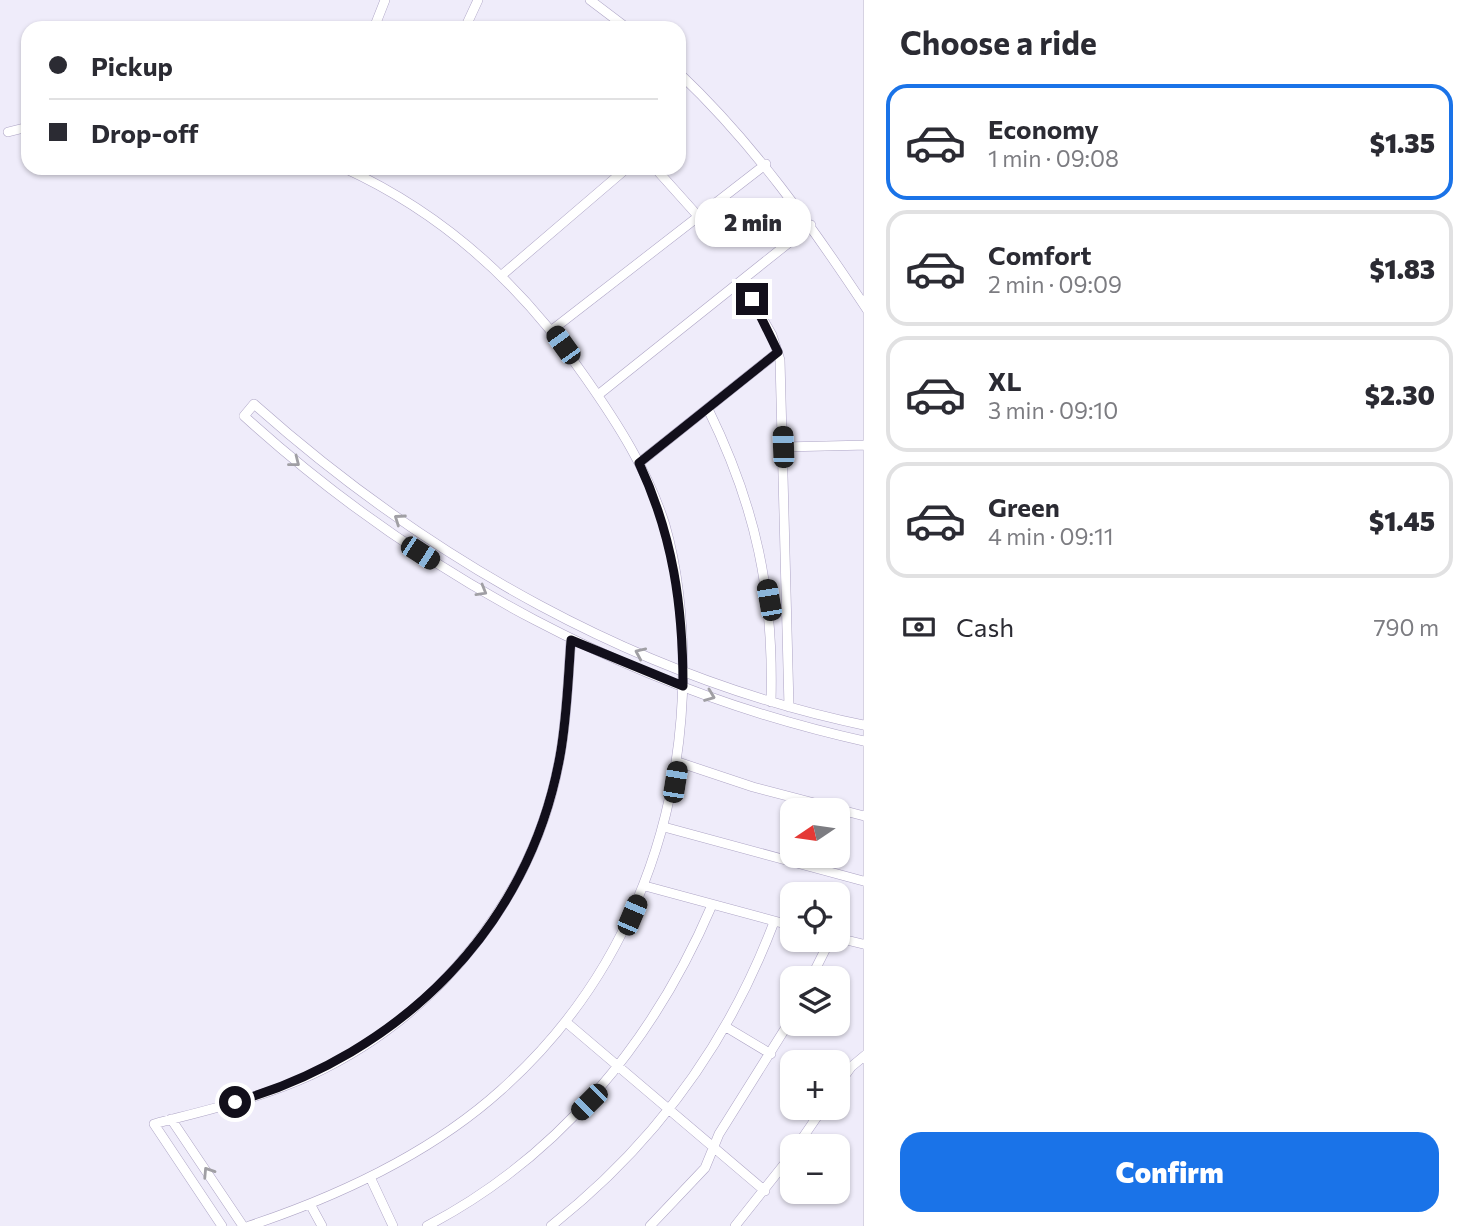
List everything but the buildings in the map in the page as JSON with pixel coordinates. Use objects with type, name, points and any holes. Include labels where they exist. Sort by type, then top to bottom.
[{"type":"street","points":[[377,21],[385,0]]},
{"type":"street","points":[[469,21],[478,0]]},
{"type":"street","points":[[590,0],[618,21]]},
{"type":"street","points":[[868,0],[868,1226]]},
{"type":"street","points":[[686,80],[719,111],[766,164],[811,225],[869,313]]},
{"type":"street","points":[[8,132],[21,129]]},
{"type":"street","points":[[552,330],[766,164]]},
{"type":"street","points":[[249,1226],[310,1204],[370,1177],[432,1142],[478,1110],[520,1073],[566,1022],[606,964],[645,886],[664,827],[678,762],[683,686],[682,611],[672,552],[654,495],[639,463],[598,395],[552,330],[502,275],[462,239],[418,208],[357,175]]},
{"type":"street","points":[[502,275],[619,175]]},
{"type":"street","points":[[661,175],[698,216]]},
{"type":"street","points":[[598,395],[811,225]]},
{"type":"street","points":[[741,281],[778,352],[789,707]]},
{"type":"street","points":[[639,463],[778,352]]},
{"type":"street","points":[[254,404],[354,487],[439,546],[567,619],[683,671],[869,733],[757,714],[571,640],[443,568],[374,523],[287,456],[244,416],[254,404]]},
{"type":"street","points":[[708,409],[748,502],[761,550],[772,638],[771,702]]},
{"type":"street","points":[[783,447],[868,445]]},
{"type":"street","points":[[222,1226],[154,1124],[258,1095],[321,1070],[393,1027],[443,983],[490,926],[518,879],[542,822],[560,757],[571,640]]},
{"type":"street","points":[[678,762],[753,787],[868,817]]},
{"type":"street","points":[[664,827],[867,883]]},
{"type":"street","points":[[645,886],[780,923]]},
{"type":"street","points":[[427,1226],[520,1166],[572,1119],[619,1067],[669,995],[712,905]]},
{"type":"street","points":[[551,1226],[614,1173],[670,1110],[726,1027],[774,922]]},
{"type":"street","points":[[850,941],[867,945]]},
{"type":"street","points":[[566,1022],[765,1191]]},
{"type":"street","points":[[726,1027],[771,1054]]},
{"type":"street","points":[[650,1226],[705,1168],[719,1134],[781,1036]]},
{"type":"street","points":[[850,1068],[869,1052]]},
{"type":"street","points":[[171,1119],[243,1226]]},
{"type":"street","points":[[735,1226],[780,1171]]},
{"type":"street","points":[[370,1177],[393,1226]]},
{"type":"street","points":[[310,1204],[322,1226]]},
{"type":"route","points":[[235,1102],[310,1075],[355,1052],[393,1027],[443,983],[490,926],[518,879],[542,822],[560,757],[571,640],[683,686],[683,626],[678,581],[664,523],[639,463],[778,352],[772,335],[752,299]]}]
